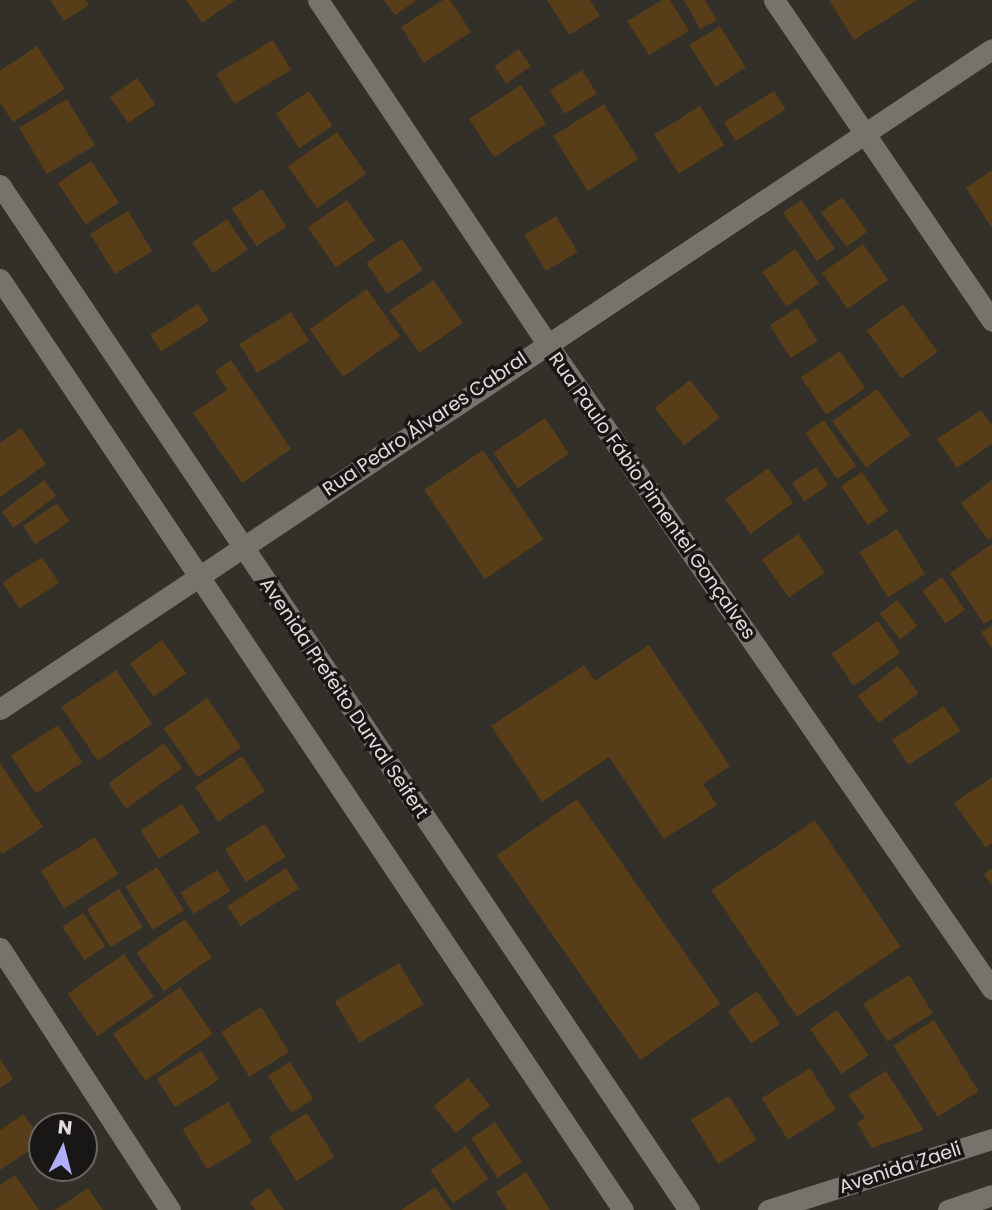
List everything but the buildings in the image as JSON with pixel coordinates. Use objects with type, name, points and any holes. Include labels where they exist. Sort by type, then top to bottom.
[{"type":"street","name":"Rua Paulo Fábio Pimentel Gonçalves","points":[[318,0],[546,342],[992,989]]},
{"type":"street","points":[[774,0],[861,132],[992,321]]},
{"type":"street","name":"Rua Pedro Álvares Cabral","points":[[0,709],[861,132],[992,49]]},
{"type":"street","name":"Avenida Prefeito Durval Seifert","points":[[0,185],[689,1210]]},
{"type":"street","points":[[0,279],[623,1210]]},
{"type":"street","points":[[0,948],[170,1210]]},
{"type":"street","name":"Avenida Zaeli","points":[[768,1210],[992,1139]]},
{"type":"street","points":[[948,1210],[992,1195]]}]
